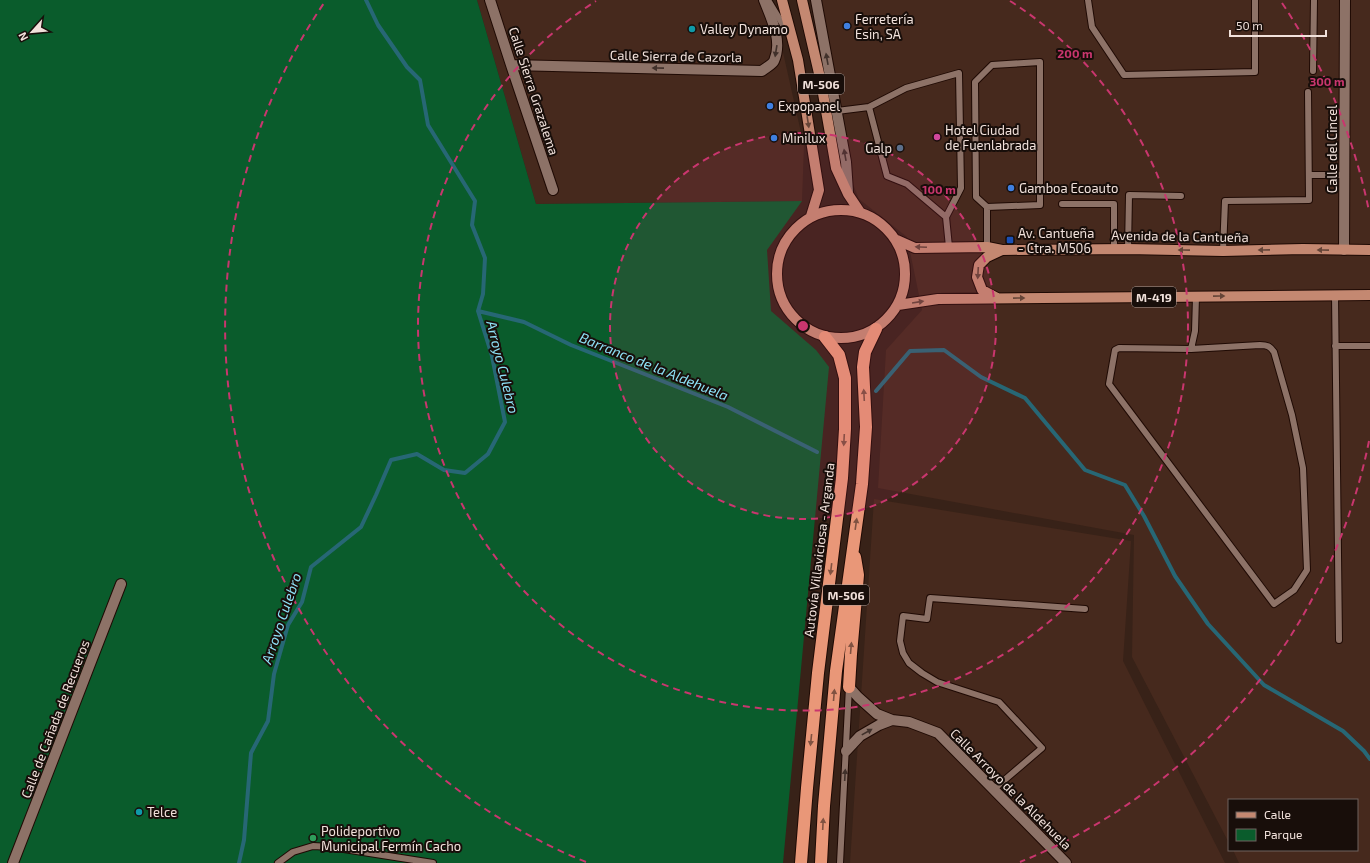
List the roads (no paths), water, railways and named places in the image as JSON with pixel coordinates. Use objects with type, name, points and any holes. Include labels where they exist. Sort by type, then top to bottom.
[{"type":"highway","name":"M-506","points":[[821,863],[824,806],[836,671],[862,484],[866,427],[863,367],[865,352],[876,329]]},
{"type":"highway","name":"Autovía Villaviciosa - Arganda","points":[[804,819],[818,673],[842,478],[845,429],[845,378],[839,355],[825,337]]},
{"type":"highway","points":[[849,687],[858,575],[853,544]]},
{"type":"highway","name":"M-506","points":[[801,863],[804,819]]},
{"type":"main road","name":"M-506","points":[[782,0],[798,60],[819,190],[811,216]]},
{"type":"main road","name":"M-506","points":[[802,0],[821,82],[836,168],[848,194],[860,212]]},
{"type":"main road","name":"M-506","points":[[835,209],[860,212],[874,218],[887,227],[896,240],[905,261],[905,284],[898,306],[889,319],[876,329],[851,338],[825,337],[801,325],[784,306],[776,281],[779,255],[791,232],[811,216],[835,209]]},
{"type":"main road","name":"Avenida de la Cantueña","points":[[896,240],[916,248],[987,247],[1002,250],[1128,248],[1223,251],[1303,249],[1370,250]]},
{"type":"main road","points":[[998,298],[982,290],[977,278],[979,265],[987,257],[1002,250]]},
{"type":"main road","name":"M-419","points":[[898,306],[938,299],[1370,295]]},
{"type":"street","name":"Calle Sierra Grazalema","points":[[490,0],[553,190]]},
{"type":"street","name":"Calle Sierra de Cazorla","points":[[511,66],[762,71],[773,62],[777,48],[775,30],[764,0]]},
{"type":"street","points":[[816,0],[846,162],[848,194]]},
{"type":"street","name":"Calle del Cincel","points":[[1344,250],[1345,0]]},
{"type":"street","name":"Calle de Cañada de Recueros","points":[[13,863],[121,584]]},
{"type":"street","name":"Calle Arroyo de la Aldehuela","points":[[849,687],[878,714],[892,720],[909,722],[938,733],[1066,863]]},
{"type":"street","points":[[846,751],[860,736],[879,725],[892,720]]},
{"type":"lane","points":[[768,0],[793,42]]},
{"type":"lane","points":[[1088,0],[1092,27],[1124,75],[1255,72],[1255,0]]},
{"type":"lane","points":[[1313,71],[1314,0]]},
{"type":"lane","points":[[987,207],[1040,205],[1040,62],[992,65],[974,82],[976,197],[987,207],[987,247]]},
{"type":"lane","points":[[837,111],[869,107],[906,88],[959,73],[961,188],[946,217],[949,247]]},
{"type":"lane","points":[[1223,251],[1225,201],[1309,200],[1308,92]]},
{"type":"lane","points":[[869,107],[887,176],[907,184],[946,217]]},
{"type":"lane","points":[[1309,175],[1345,175]]},
{"type":"lane","points":[[1128,248],[1129,195],[1181,196]]},
{"type":"lane","points":[[1062,204],[1114,204],[1114,249]]},
{"type":"lane","points":[[1335,295],[1339,640]]},
{"type":"lane","points":[[1192,349],[1196,297]]},
{"type":"lane","points":[[1266,345],[1274,352],[1292,415],[1303,468],[1307,570],[1294,590],[1274,604],[1110,384],[1115,350],[1120,348],[1192,349],[1266,345]]},
{"type":"lane","points":[[1335,346],[1370,346]]},
{"type":"lane","points":[[994,789],[1042,748],[999,702],[937,682],[909,663],[903,653],[900,641],[903,616],[927,619],[930,598],[1086,609]]},
{"type":"lane","points":[[840,863],[849,687]]},
{"type":"lane","points":[[796,863],[804,819]]},
{"type":"lane","points":[[278,863],[293,852],[313,846],[331,847],[433,863]]},
{"type":"waterway","name":"Arroyo Culebro","points":[[239,863],[244,840],[251,753],[268,721],[274,674],[288,625],[302,602],[311,567],[361,527],[391,460],[417,454],[444,470],[465,473],[488,454],[505,422],[492,356],[478,311],[483,294],[485,258],[472,225],[475,201],[428,125],[420,80],[407,67],[378,25],[366,0]]},
{"type":"waterway","name":"Barranco de la Aldehuela","points":[[478,311],[524,322],[571,345],[728,407],[817,452]]},
{"type":"waterway","name":"Barranco de la Aldehuela","points":[[876,391],[910,351],[944,350],[981,377],[1025,398],[1085,470],[1125,485],[1144,516],[1175,576],[1208,624],[1264,685],[1343,731],[1364,751],[1370,759]]},
{"type":"place","name":"Ferretería Esin, SA","points":[[847,26]]},
{"type":"place","name":"Valley Dynamo","points":[[692,29]]},
{"type":"place","name":"Expopanel","points":[[770,106]]},
{"type":"place","name":"Hotel Ciudad de Fuenlabrada","points":[[937,137]]},
{"type":"place","name":"Minilux","points":[[774,138]]},
{"type":"place","name":"Galp","points":[[900,148]]},
{"type":"place","name":"Gamboa Ecoauto","points":[[1011,188]]},
{"type":"place","name":"Av. Cantueña - Ctra. M506","points":[[1010,240]]},
{"type":"place","name":"Telce","points":[[139,812]]},
{"type":"place","name":"Polideportivo Municipal Fermín Cacho","points":[[313,838]]}]
